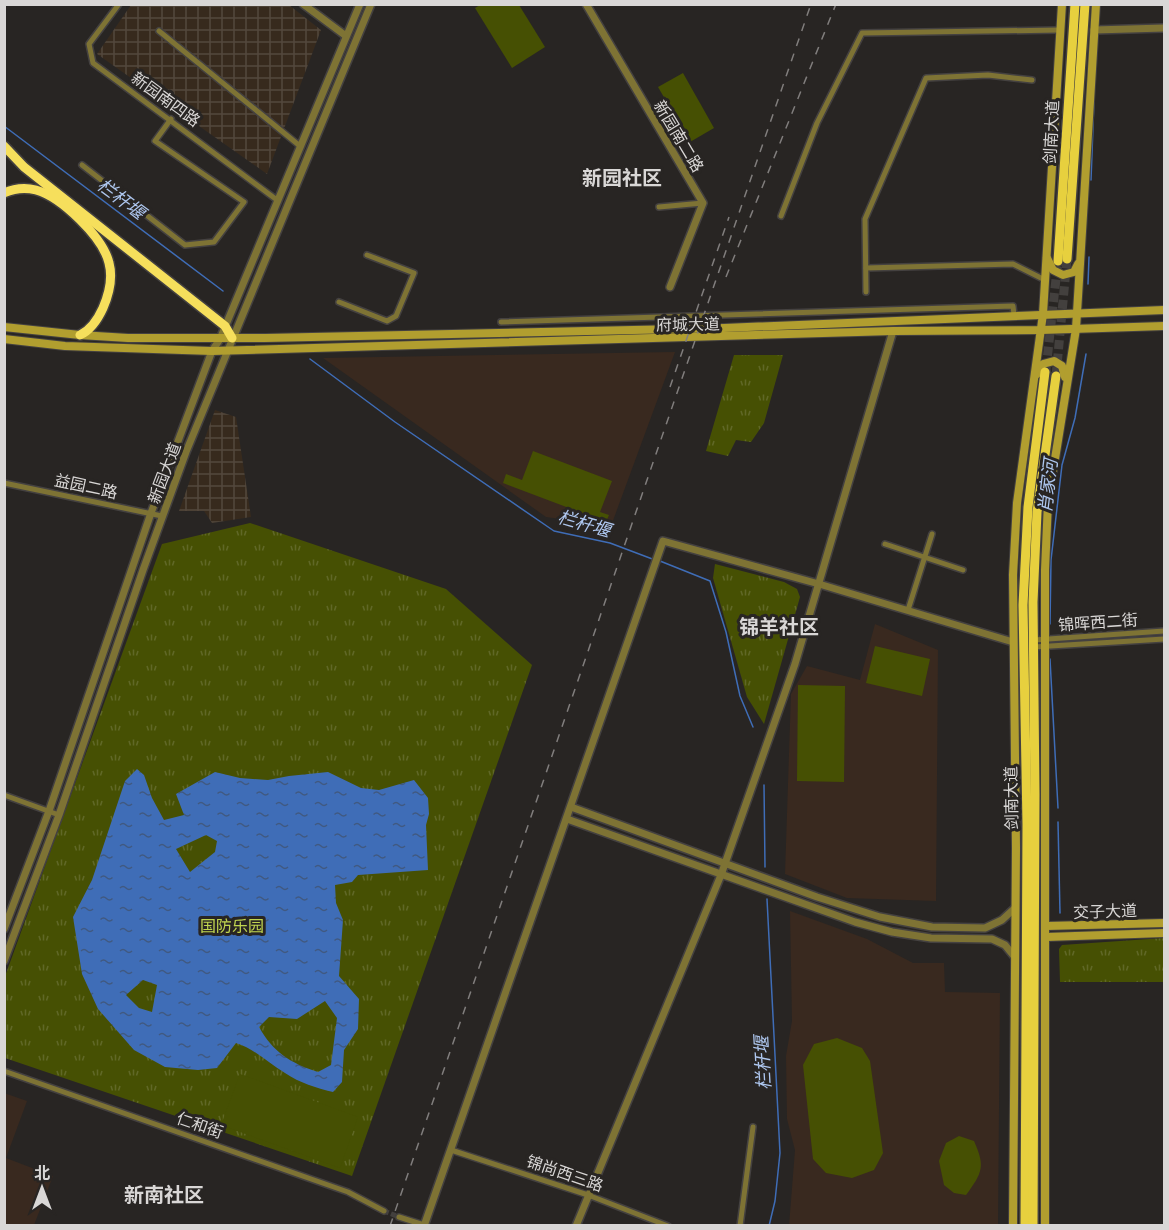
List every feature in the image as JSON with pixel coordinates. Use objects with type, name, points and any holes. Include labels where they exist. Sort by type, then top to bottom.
[{"type":"highway","name":"剑南大道","points":[[1075,4],[1063,260],[1085,4]]},
{"type":"highway","points":[[4,146],[46,190],[89,228],[101,245],[109,263],[110,278],[106,299],[94,323],[80,335]]},
{"type":"highway","points":[[4,193],[26,188],[46,190],[225,326],[232,339]]},
{"type":"highway","name":"剑南大道","points":[[1024,1223],[1027,824],[1023,605],[1028,507],[1046,372]]},
{"type":"highway","name":"剑南大道","points":[[1033,1226],[1035,794],[1033,602],[1037,512],[1056,376]]},
{"type":"main road","points":[[1013,1226],[1016,848],[1013,574],[1017,503],[1046,280],[1062,4]]},
{"type":"main road","points":[[1045,1226],[1045,570],[1048,502],[1076,328],[1096,4]]},
{"type":"main road","points":[[1047,257],[1053,270],[1063,275],[1074,272],[1081,257]]},
{"type":"main road","name":"府城大道","points":[[4,327],[80,335],[232,339],[724,328],[1164,310]]},
{"type":"main road","name":"府城大道","points":[[4,339],[65,346],[227,351],[893,331],[1164,326]]},
{"type":"main road","points":[[1033,383],[1043,364],[1054,361],[1062,366],[1066,387]]},
{"type":"main road","points":[[1033,602],[1045,570]]},
{"type":"main road","points":[[1013,574],[1023,605]]},
{"type":"main road","points":[[1035,794],[1046,816]]},
{"type":"main road","points":[[1016,848],[1027,824]]},
{"type":"main road","name":"交子大道","points":[[1046,926],[1164,923]]},
{"type":"main road","name":"交子大道","points":[[1046,937],[1164,933]]},
{"type":"street","name":"新园南四路","points":[[119,4],[89,44],[93,63],[277,200]]},
{"type":"street","points":[[303,4],[346,36]]},
{"type":"street","name":"新园大道","points":[[4,929],[49,811],[151,513],[212,351],[220,339],[360,4]]},
{"type":"street","name":"新园大道","points":[[4,961],[59,815],[162,516],[227,351],[371,4]]},
{"type":"street","name":"新园南二路","points":[[586,4],[703,203]]},
{"type":"street","points":[[1094,30],[1164,28]]},
{"type":"street","points":[[781,216],[817,123],[862,33],[1059,30]]},
{"type":"street","points":[[159,31],[300,146]]},
{"type":"street","points":[[866,292],[865,219],[926,78],[988,75],[1032,80]]},
{"type":"street","points":[[82,165],[185,245],[214,242],[244,202],[155,141],[171,119]]},
{"type":"street","points":[[659,207],[703,203],[670,287]]},
{"type":"street","points":[[339,302],[387,321],[396,316],[414,273],[367,255]]},
{"type":"street","points":[[866,268],[1013,264],[1046,280]]},
{"type":"street","points":[[501,322],[1013,306],[1014,315]]},
{"type":"street","points":[[576,1226],[720,875],[795,664],[893,331]]},
{"type":"street","name":"益园二路","points":[[4,483],[162,516]]},
{"type":"street","points":[[908,610],[932,534]]},
{"type":"street","points":[[399,1217],[424,1225],[663,541],[819,584],[1013,642]]},
{"type":"street","points":[[885,544],[963,570]]},
{"type":"street","name":"锦晖西二街","points":[[1045,643],[1164,631]]},
{"type":"street","name":"锦晖西二街","points":[[1034,643],[1164,639]]},
{"type":"street","points":[[4,795],[59,815]]},
{"type":"street","points":[[571,807],[864,913],[909,924],[985,928],[1002,920],[1015,908]]},
{"type":"street","points":[[567,819],[855,922],[892,932],[931,938],[992,939],[1005,945],[1014,956]]},
{"type":"street","name":"仁和街","points":[[4,1071],[348,1192],[384,1211]]},
{"type":"street","points":[[740,1226],[753,1127]]},
{"type":"street","name":"锦尚西三路","points":[[452,1150],[588,1195],[668,1226]]},
{"type":"shaded area","points":[[131,5],[289,5],[321,30],[267,174],[97,54]]},
{"type":"shaded area","points":[[675,352],[611,526],[546,517],[323,358]]},
{"type":"shaded area","points":[[215,410],[236,417],[251,517],[212,523],[204,511],[179,511]]},
{"type":"shaded area","points":[[875,624],[938,650],[936,901],[847,898],[785,874],[791,694],[807,666],[860,680]]},
{"type":"shaded area","points":[[790,911],[867,939],[913,963],[944,963],[945,992],[1000,993],[998,1225],[789,1226],[795,1150],[787,1119],[786,1056],[792,1021]]},
{"type":"shaded area","points":[[4,1093],[27,1101],[6,1158],[53,1176],[34,1225],[5,1225]]},
{"type":"green space","points":[[480,5],[519,5],[545,47],[512,68],[475,8]]},
{"type":"green space","points":[[683,73],[714,128],[690,142],[658,87]]},
{"type":"green space","points":[[734,355],[783,355],[764,423],[751,442],[736,440],[728,456],[706,451]]},
{"type":"green space","points":[[533,451],[612,481],[600,512],[609,515],[606,522],[503,483],[506,474],[522,480]]},
{"type":"green space","name":"国防乐园","points":[[250,523],[446,589],[532,665],[352,1176],[5,1058],[4,979],[162,544]]},
{"type":"green space","points":[[715,564],[784,582],[797,589],[800,597],[764,724],[747,697],[713,578]]},
{"type":"green space","points":[[875,646],[930,659],[922,696],[866,683]]},
{"type":"green space","points":[[798,685],[845,686],[844,782],[797,781]]},
{"type":"green space","points":[[1164,938],[1164,982],[1060,982],[1059,949],[1062,945]]},
{"type":"green space","points":[[837,1038],[862,1048],[870,1061],[883,1153],[874,1170],[852,1178],[826,1173],[813,1159],[803,1065],[814,1044]]},
{"type":"green space","points":[[240,1074],[358,1117],[340,1168],[221,1125]]},
{"type":"green space","points":[[959,1136],[974,1141],[981,1163],[979,1174],[966,1195],[954,1193],[944,1185],[939,1161],[946,1143]]},
{"type":"water","points":[[137,769],[144,775],[152,798],[164,820],[184,815],[176,794],[215,772],[240,778],[268,780],[328,772],[361,788],[379,790],[414,780],[428,798],[429,814],[426,825],[428,870],[358,875],[352,882],[335,885],[336,903],[343,920],[339,976],[359,999],[358,1029],[344,1050],[342,1082],[333,1092],[296,1080],[255,1052],[236,1043],[217,1068],[198,1070],[165,1067],[134,1050],[98,1009],[82,974],[73,917],[92,880],[125,781]],"holes":[[[206,835],[217,841],[215,852],[190,872],[176,849]],[[143,980],[157,985],[152,1012],[139,1008],[126,995]],[[325,1001],[337,1018],[331,1065],[318,1072],[299,1065],[276,1050],[259,1027],[269,1017],[297,1019]]]},
{"type":"waterway","name":"肖家河","points":[[1091,180],[1094,100]]},
{"type":"waterway","name":"栏杆堰","points":[[4,126],[223,291]]},
{"type":"waterway","name":"肖家河","points":[[1088,284],[1089,257]]},
{"type":"waterway","name":"肖家河","points":[[1050,624],[1051,560],[1062,465],[1075,418],[1086,354]]},
{"type":"waterway","name":"栏杆堰","points":[[310,359],[395,422],[554,531],[610,543],[655,560]]},
{"type":"waterway","name":"栏杆堰","points":[[660,561],[710,581],[726,632],[740,696],[753,727]]},
{"type":"waterway","name":"肖家河","points":[[1050,659],[1058,808]]},
{"type":"waterway","name":"栏杆堰","points":[[764,785],[765,867]]},
{"type":"waterway","name":"肖家河","points":[[1058,822],[1060,913]]},
{"type":"waterway","name":"栏杆堰","points":[[767,899],[780,1153],[775,1201],[769,1226]]},
{"type":"tunnel","points":[[1056,376],[1067,259]]},
{"type":"tunnel","points":[[1046,369],[1058,261]]},
{"type":"tunnel","points":[[384,1211],[399,1217]]},
{"type":"railway","points":[[390,1226],[811,4]]},
{"type":"railway","points":[[726,277],[836,4]]},
{"type":"railway","points":[[670,387],[729,217]]},
{"type":"district","name":"新园社区","points":[[622,178]]},
{"type":"district","name":"锦羊社区","points":[[779,627]]},
{"type":"district","name":"新南社区","points":[[164,1195]]}]
